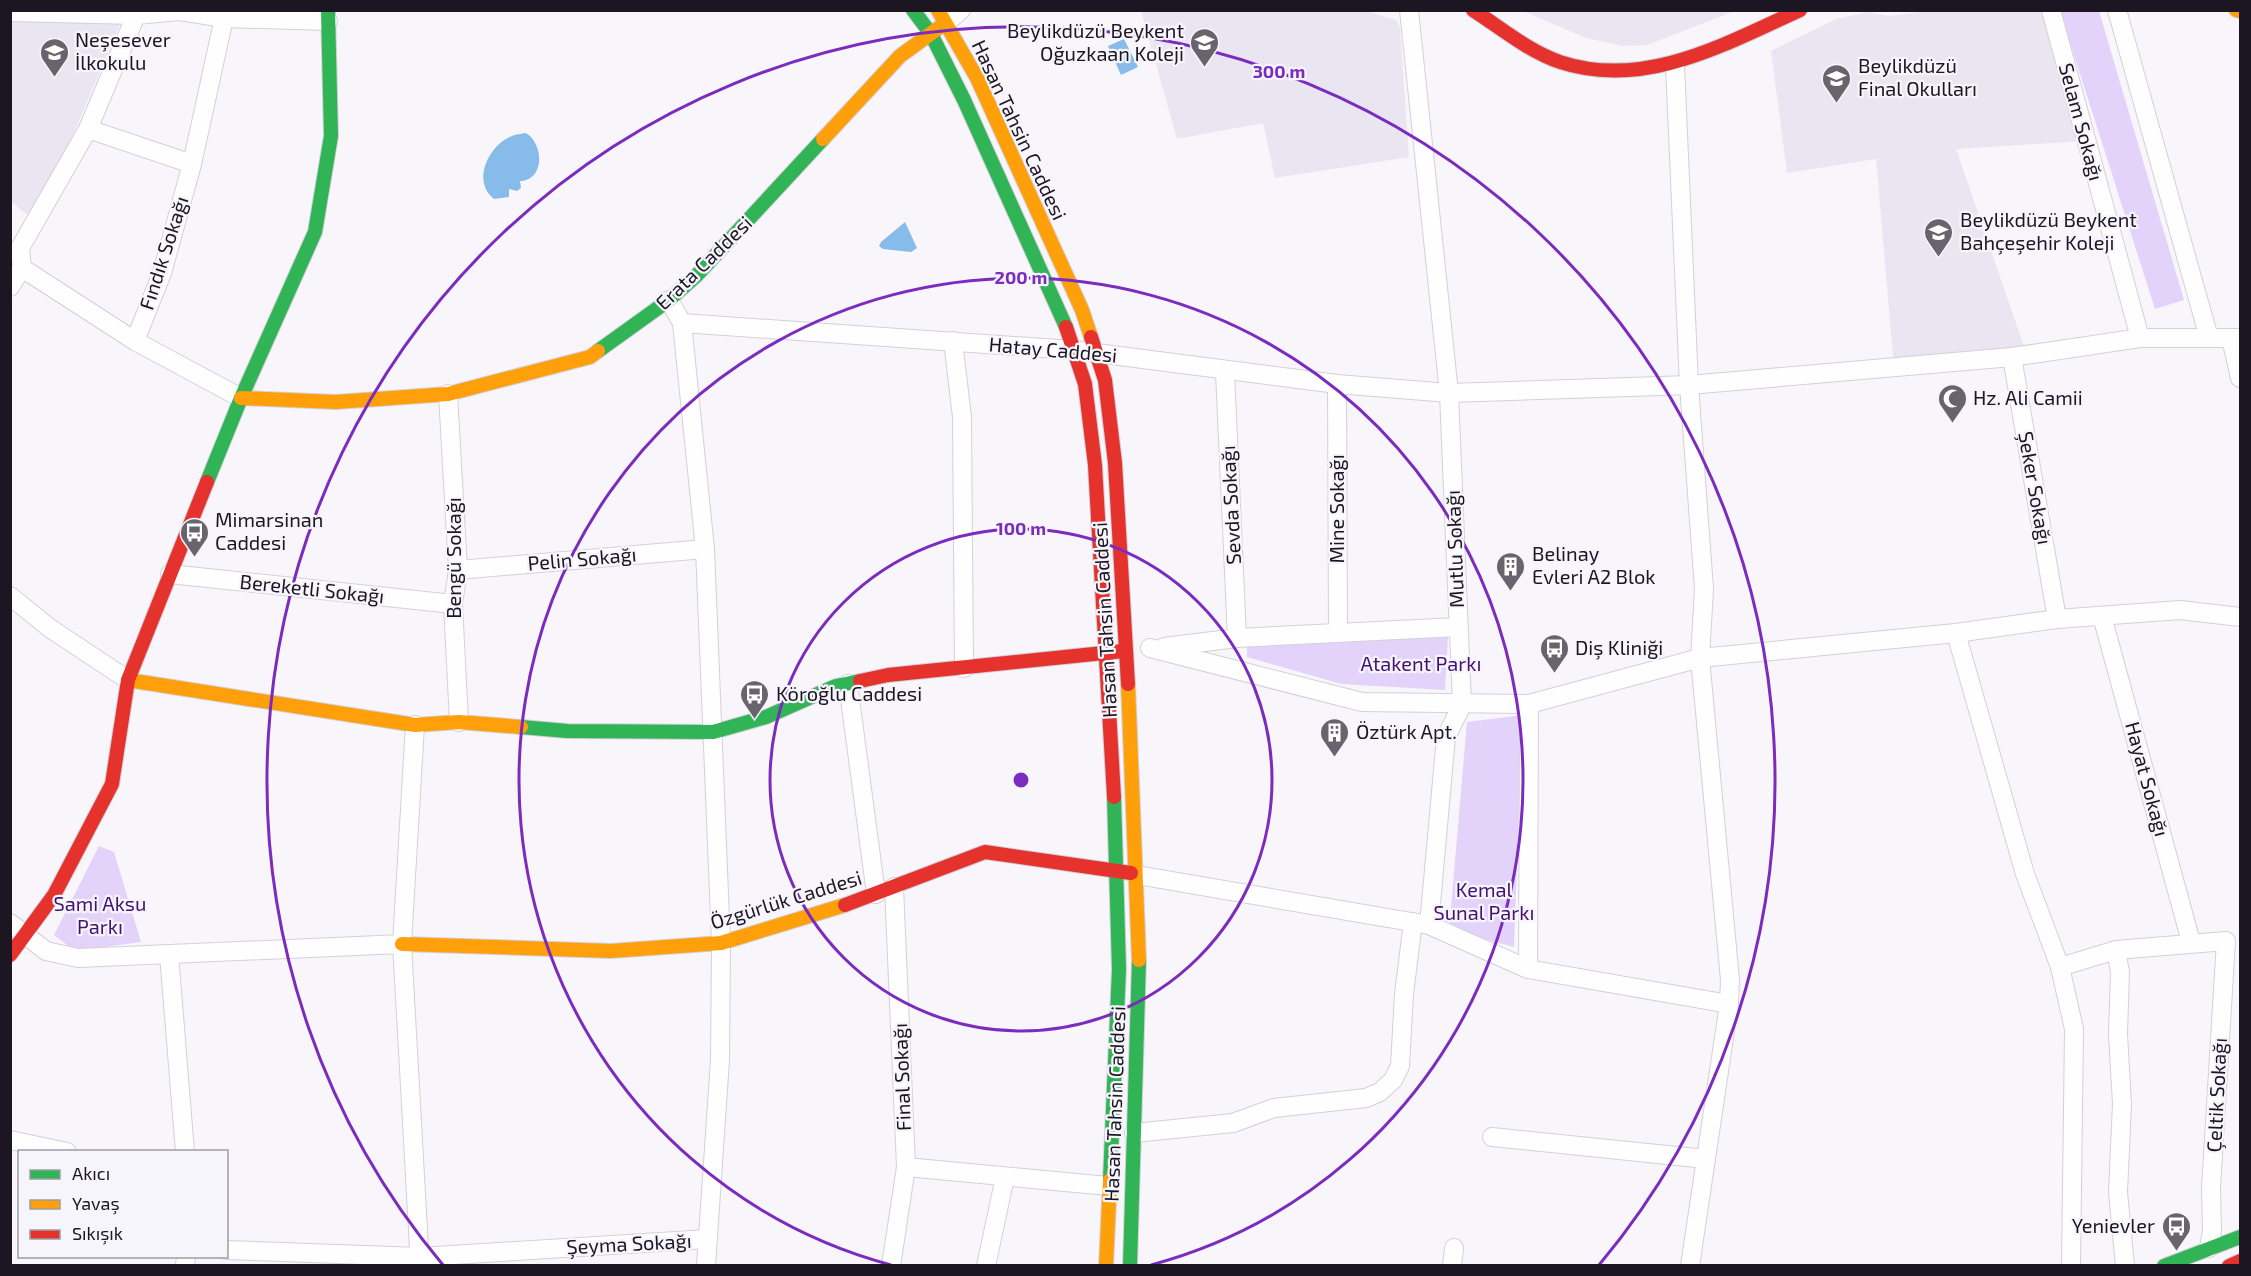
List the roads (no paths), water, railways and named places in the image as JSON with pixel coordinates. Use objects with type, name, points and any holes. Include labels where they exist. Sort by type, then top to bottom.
[{"type":"street","name":"Hasan Tahsin Caddesi","points":[[913,10],[931,33],[1063,317],[1085,384],[1095,465],[1106,653],[1114,795],[1119,969],[1106,1266]]},
{"type":"street","points":[[942,16],[962,10]]},
{"type":"street","name":"Mutlu Sokağı","points":[[1409,10],[1449,393],[1462,705]]},
{"type":"street","points":[[1473,10],[1540,54],[1562,63],[1588,68],[1628,71],[1675,65],[1800,10]]},
{"type":"street","name":"Selam Sokağı","points":[[2051,10],[2140,338]]},
{"type":"street","points":[[2117,10],[2209,338]]},
{"type":"street","points":[[10,12],[136,15],[180,11],[224,18],[328,16],[331,136],[315,232],[241,398],[128,680],[112,784],[54,895],[10,955]]},
{"type":"street","points":[[136,15],[88,129],[15,243],[22,268],[135,341],[241,398]]},
{"type":"street","name":"Hasan Tahsin Caddesi","points":[[942,16],[977,78],[1082,310],[1105,380],[1115,463],[1140,969],[1130,1266]]},
{"type":"street","name":"Erata Caddesi","points":[[241,398],[336,402],[448,394],[590,357],[669,300],[713,258],[900,56],[931,33],[942,16]]},
{"type":"street","name":"Fındık Sokağı","points":[[135,341],[162,273],[192,164],[224,18]]},
{"type":"street","points":[[1675,65],[1689,385],[1704,589],[1700,658],[1730,980],[1729,1004],[1690,1266]]},
{"type":"street","points":[[88,129],[192,164]]},
{"type":"street","points":[[10,287],[22,268]]},
{"type":"street","points":[[669,300],[682,323],[705,549],[721,944],[720,1060],[706,1266]]},
{"type":"street","name":"Hatay Caddesi","points":[[682,323],[1095,352],[1225,372],[1449,393],[1689,385],[2012,357],[2140,338],[2236,338]]},
{"type":"street","points":[[2236,338],[2241,378]]},
{"type":"street","points":[[953,341],[962,417],[964,668]]},
{"type":"street","name":"Şeker Sokağı","points":[[2012,357],[2057,619]]},
{"type":"street","name":"Sevda Sokağı","points":[[1225,372],[1237,638]]},
{"type":"street","name":"Mine Sokağı","points":[[1337,384],[1338,633]]},
{"type":"street","name":"Bengü Sokağı","points":[[448,394],[458,570],[453,604],[459,722]]},
{"type":"street","name":"Pelin Sokağı","points":[[458,570],[705,549]]},
{"type":"street","name":"Bereketli Sokağı","points":[[170,574],[453,604]]},
{"type":"street","points":[[10,596],[51,629],[128,680],[415,725],[459,722],[567,731],[712,732],[766,717],[848,684],[888,675],[1237,638],[1458,627]]},
{"type":"street","points":[[1150,648],[1362,702],[1462,705],[1529,704],[1700,658],[1956,633],[2057,619],[2180,610],[2241,617]]},
{"type":"street","name":"Hayat Sokağı","points":[[2102,616],[2191,942]]},
{"type":"street","points":[[1956,633],[2025,874],[2060,967],[2074,1029],[2071,1266]]},
{"type":"street","points":[[848,684],[876,894]]},
{"type":"street","points":[[1528,969],[1529,704]]},
{"type":"street","points":[[1134,1133],[1233,1123],[1262,1110],[1366,1098],[1380,1092],[1393,1080],[1400,1066],[1404,994],[1421,923],[1446,737],[1462,705]]},
{"type":"street","points":[[415,725],[402,944],[420,1261]]},
{"type":"street","name":"Özgürlük Caddesi","points":[[402,944],[611,951],[721,944],[828,912],[941,867],[986,852],[1137,875]]},
{"type":"street","points":[[1137,875],[1421,923],[1528,969],[1729,1004]]},
{"type":"street","name":"Final Sokağı","points":[[891,1266],[906,1167],[894,887]]},
{"type":"street","points":[[10,923],[46,951],[78,958],[402,944]]},
{"type":"street","name":"Çeltik Sokağı","points":[[2191,942],[2226,941],[2211,1188],[2211,1257]]},
{"type":"street","points":[[2060,967],[2116,950],[2191,942]]},
{"type":"street","points":[[2116,950],[2120,972],[2118,1034],[2122,1104],[2118,1192],[2125,1266]]},
{"type":"street","points":[[170,954],[185,1150]]},
{"type":"street","points":[[1491,1137],[1706,1159]]},
{"type":"street","points":[[10,1140],[58,1150]]},
{"type":"street","points":[[906,1167],[1108,1186]]},
{"type":"street","points":[[986,1266],[1005,1177]]},
{"type":"street","points":[[2164,1266],[2211,1257],[2241,1237]]},
{"type":"street","name":"Şeyma Sokağı","points":[[228,1251],[420,1261],[708,1239]]},
{"type":"water","points":[[1124,39],[1138,67],[1121,75],[1108,46]]},
{"type":"water","points":[[526,133],[532,138],[539,153],[538,168],[534,175],[520,181],[521,188],[517,191],[509,189],[509,197],[494,199],[484,183],[486,164],[490,155],[504,141],[514,135]]},
{"type":"water","points":[[905,222],[917,248],[911,252],[883,249],[879,246],[881,242]]},
{"type":"place","name":"Beylikdüzü Beykent Oğuzkaan Koleji","points":[[1205,68]]},
{"type":"place","name":"Neşesever İlkokulu","points":[[54,78]]},
{"type":"place","name":"Beylikdüzü Final Okulları","points":[[1837,104]]},
{"type":"place","name":"Beylikdüzü Beykent Bahçeşehir Koleji","points":[[1939,258]]},
{"type":"place","name":"Hz. Ali Camii","points":[[1952,424]]},
{"type":"place","name":"Mimarsinan Caddesi","points":[[194,558]]},
{"type":"place","name":"Belinay Evleri A2 Blok","points":[[1511,592]]},
{"type":"place","name":"Diş Kliniği","points":[[1554,674]]},
{"type":"place","name":"Köroğlu Caddesi","points":[[755,720]]},
{"type":"place","name":"Öztürk Apt.","points":[[1335,758]]},
{"type":"place","name":"Yenievler","points":[[2176,1252]]},
{"type":"park label","name":"Atakent Parkı","points":[[1421,664]]},
{"type":"park label","name":"Kemal Sunal Parkı","points":[[1484,902]]},
{"type":"park label","name":"Sami Aksu Parkı","points":[[100,916]]}]
